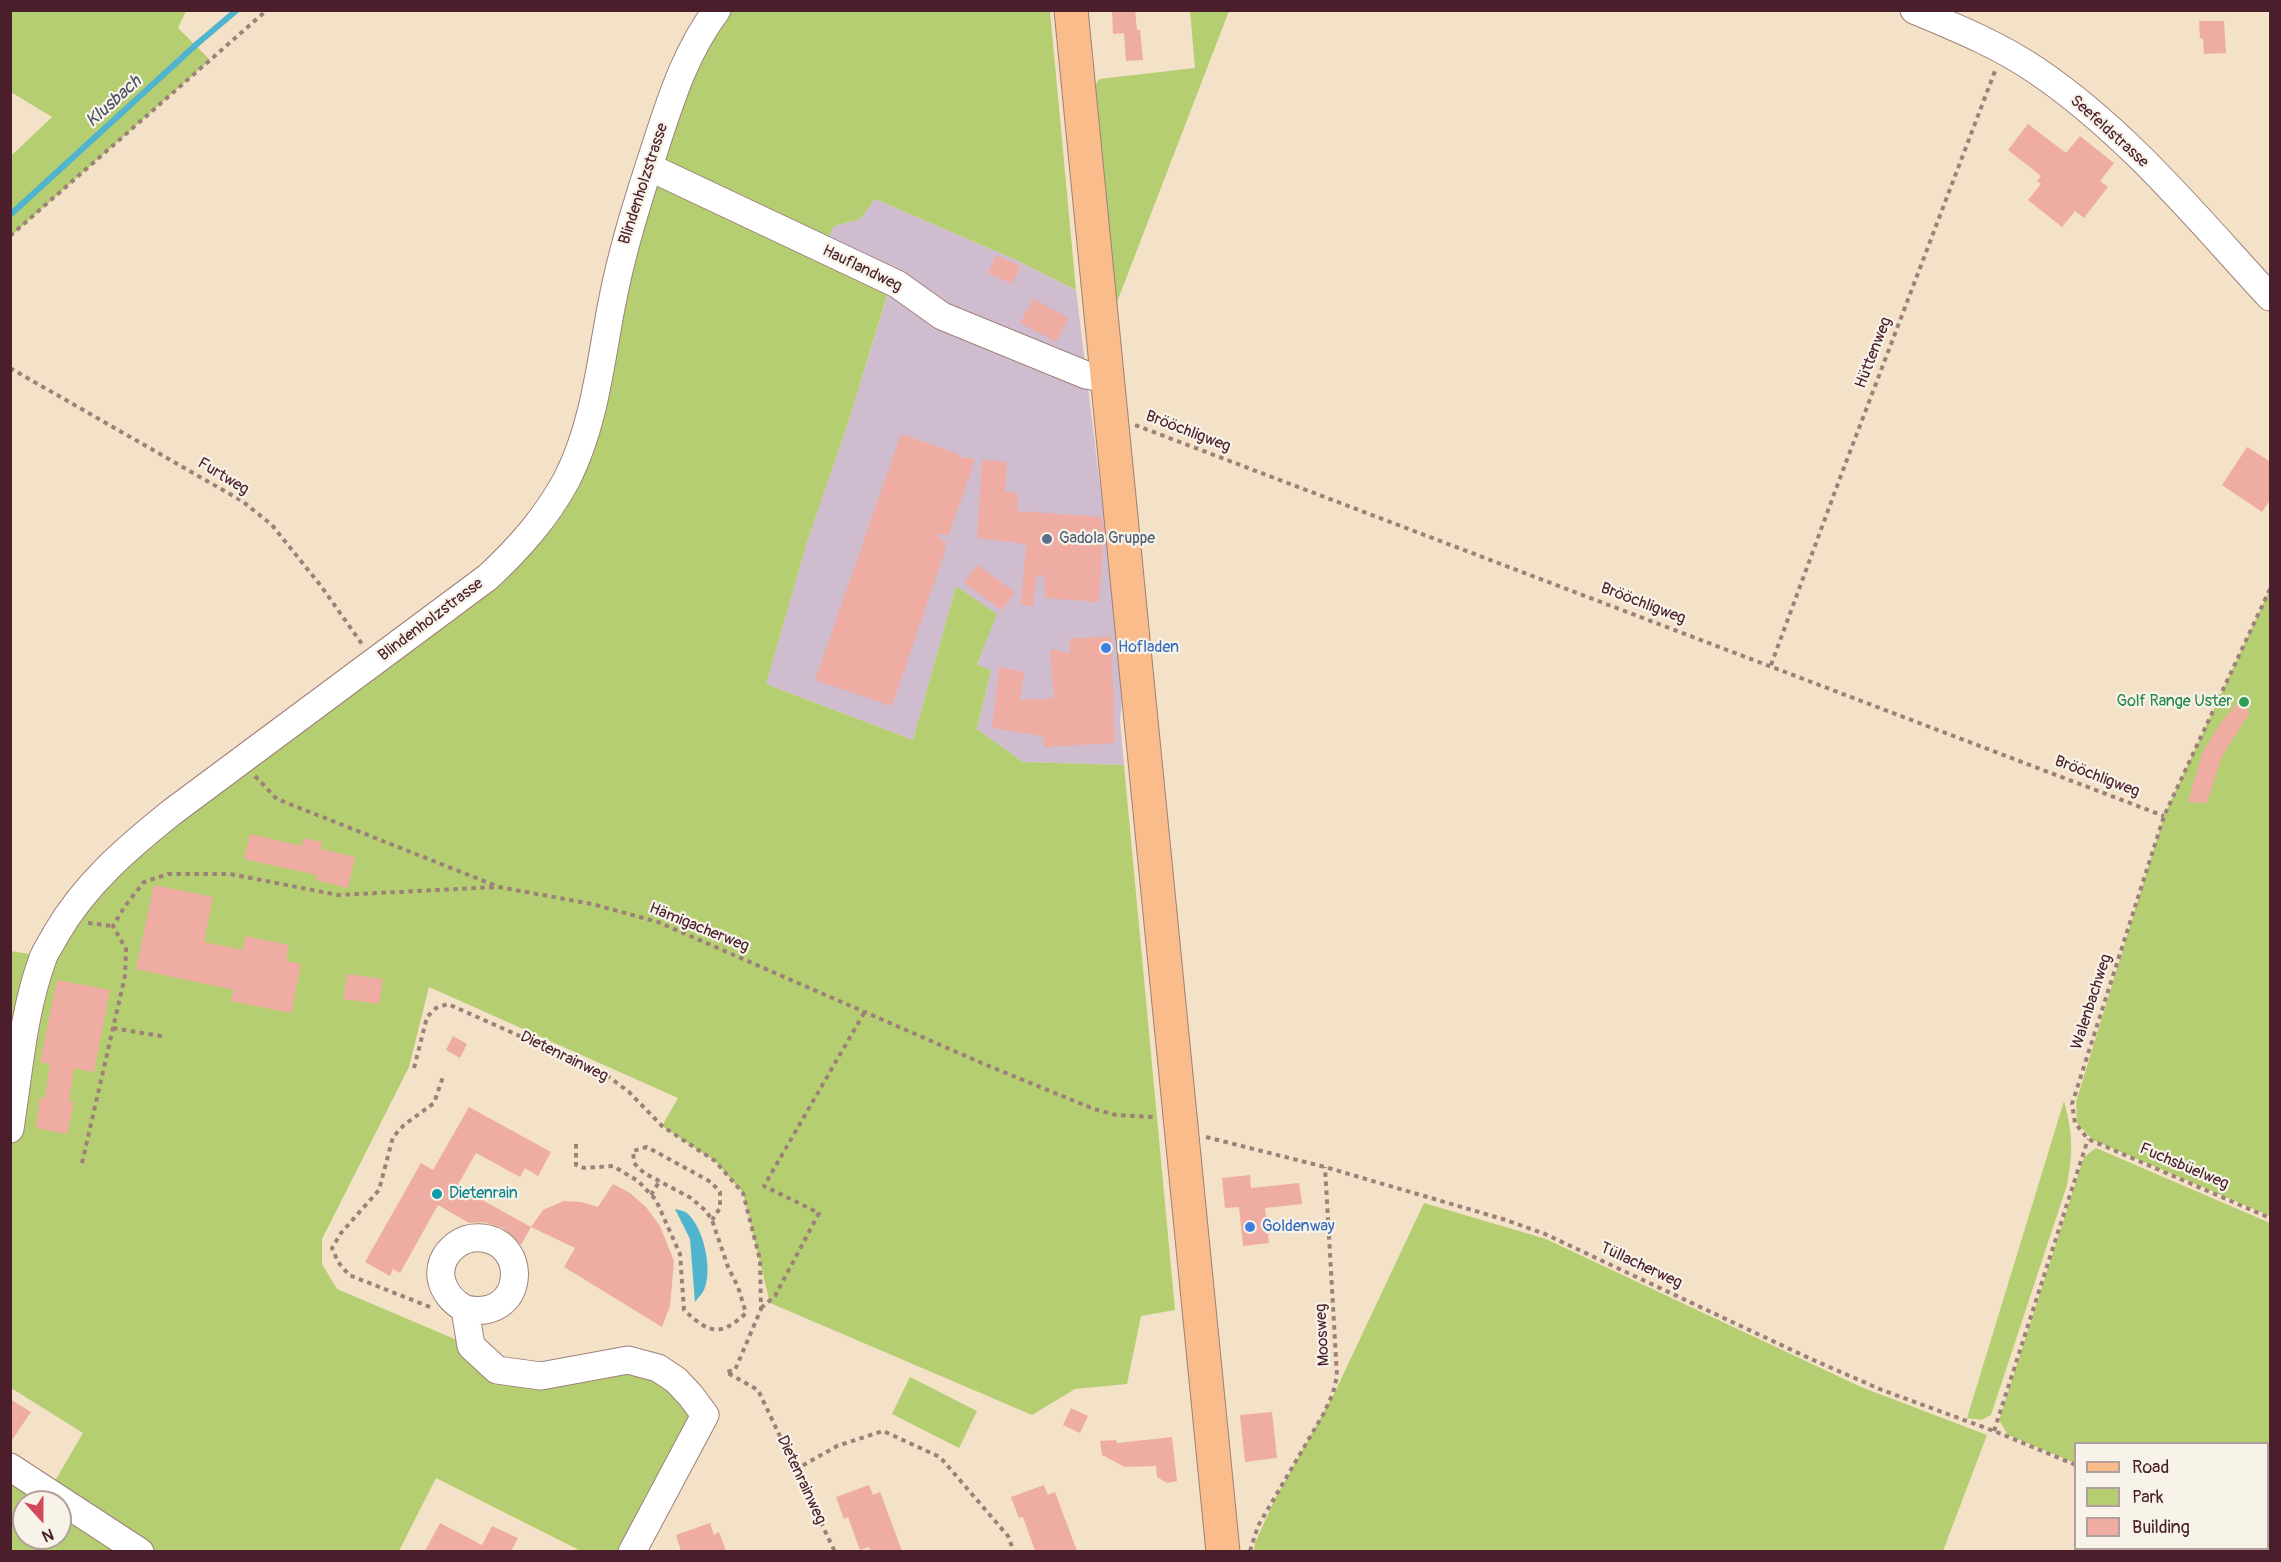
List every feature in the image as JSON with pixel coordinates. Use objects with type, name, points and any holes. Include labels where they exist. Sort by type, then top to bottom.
[{"type":"main road","points":[[1071,10],[1222,1551]]},
{"type":"street","name":"Blindenholzstrasse","points":[[10,1129],[33,993],[44,956],[68,914],[95,880],[131,845],[172,812],[488,577],[521,546],[547,512],[567,478],[583,442],[593,408],[621,255],[676,83],[717,10]]},
{"type":"street","name":"Seefeldstrasse","points":[[1914,10],[2003,50],[2084,106],[2135,152],[2271,297]]},
{"type":"street","name":"Hauflandweg","points":[[648,168],[897,284],[942,316],[1086,375],[1108,379]]},
{"type":"street","points":[[466,1315],[471,1346],[497,1370],[541,1376],[628,1360],[658,1368],[676,1380],[691,1396],[705,1416],[632,1551]]},
{"type":"street","points":[[10,1467],[140,1551]]},
{"type":"path","points":[[10,236],[267,10]]},
{"type":"path","name":"Hüttenweg","points":[[1771,665],[2003,50]]},
{"type":"path","name":"Furtweg","points":[[10,368],[242,501],[272,525],[321,586],[375,662]]},
{"type":"path","name":"Brööchligweg","points":[[1112,416],[2164,816]]},
{"type":"path","name":"Walenbachweg","points":[[2088,1139],[2075,1123],[2072,1104],[2164,816],[2271,589]]},
{"type":"path","name":"Hämigacherweg","points":[[243,760],[262,786],[277,799],[499,887],[592,904],[658,922],[864,1013],[1094,1108],[1116,1115],[1181,1126]]},
{"type":"path","points":[[82,1163],[125,976],[126,950],[113,926],[144,882],[168,874],[230,874],[338,895],[499,887]]},
{"type":"path","name":"Dietenrainweg","points":[[414,1068],[427,1017],[436,1008],[448,1004],[605,1074],[629,1092],[662,1126],[715,1161],[743,1194],[759,1260],[761,1309],[735,1370],[726,1372],[759,1390],[835,1551]]},
{"type":"path","points":[[761,1309],[775,1296],[819,1213],[764,1186],[864,1013]]},
{"type":"path","points":[[112,1028],[166,1037]]},
{"type":"path","points":[[444,1074],[434,1103],[404,1125],[393,1137],[379,1190],[341,1233],[332,1248],[338,1262],[349,1275],[466,1315]]},
{"type":"path","name":"Tüllacherweg","points":[[1181,1126],[1194,1134],[1325,1167],[1506,1220],[1545,1234],[1882,1390],[1994,1431],[2074,1464]]},
{"type":"path","points":[[1994,1431],[2088,1139]]},
{"type":"path","name":"Fuchsbüelweg","points":[[2088,1139],[2271,1218]]},
{"type":"path","points":[[576,1144],[576,1165],[584,1168],[613,1166],[638,1181],[651,1195],[661,1209],[681,1254],[684,1310],[699,1325],[719,1330],[730,1328],[746,1313],[712,1220],[691,1198],[644,1173],[634,1163],[633,1151],[647,1147],[711,1182],[720,1192],[720,1208],[712,1220]]},
{"type":"path","name":"Moosweg","points":[[1250,1551],[1258,1526],[1324,1413],[1333,1394],[1337,1376],[1325,1167]]},
{"type":"path","points":[[651,1195],[659,1182]]},
{"type":"path","points":[[795,1470],[837,1446],[883,1431],[940,1456],[1008,1536],[1014,1551]]},
{"type":"shaded area","points":[[875,199],[1014,259],[1076,290],[1124,680],[1120,720],[1124,765],[1023,762],[977,729],[991,670],[977,666],[996,614],[956,586],[913,740],[766,684],[808,539],[848,423],[894,274],[825,245],[834,226],[860,219]]},
{"type":"green space","points":[[11,10],[186,11],[178,28],[210,60],[11,236],[11,156],[52,117],[11,92]]},
{"type":"green space","points":[[717,11],[1050,11],[1076,290],[1014,259],[875,199],[860,219],[834,226],[825,245],[894,273],[848,423],[808,539],[766,684],[913,740],[956,586],[997,614],[977,665],[991,670],[977,729],[1023,762],[1124,765],[1175,1310],[1141,1316],[1127,1384],[1075,1389],[1032,1415],[770,1303],[743,1193],[715,1161],[662,1126],[678,1098],[429,987],[409,1067],[322,1239],[322,1264],[337,1289],[471,1346],[497,1370],[628,1360],[705,1415],[632,1551],[581,1551],[436,1478],[399,1551],[11,1551],[11,1467],[47,1490],[12,1490],[12,1550],[72,1550],[72,1490],[50,1490],[83,1433],[11,1388],[10,951],[44,956],[68,914],[243,760],[547,512],[611,306]]},
{"type":"green space","points":[[1190,11],[1229,11],[1112,315],[1090,94],[1099,79],[1195,68]]},
{"type":"green space","points":[[2270,589],[2270,1216],[2093,1140],[2077,1123],[2076,1102],[2164,816]]},
{"type":"green space","points":[[2064,1101],[2071,1143],[2067,1185],[1991,1415],[1981,1420],[1967,1418]]},
{"type":"green space","points":[[2096,1148],[2270,1223],[2270,1548],[2269,1442],[2074,1442],[2074,1463],[2008,1435],[1999,1420],[2084,1157]]},
{"type":"green space","points":[[1424,1203],[1546,1239],[1861,1387],[1987,1435],[1943,1551],[1254,1551],[1255,1543],[1275,1499],[1334,1394]]},
{"type":"green space","points":[[910,1377],[977,1411],[959,1448],[892,1414]]},
{"type":"water","points":[[675,1209],[687,1213],[694,1221],[699,1229],[705,1250],[707,1282],[695,1302],[690,1239]]},
{"type":"building","points":[[1112,10],[1135,10],[1143,60],[1126,61],[1124,33],[1113,34]]},
{"type":"building","points":[[2199,21],[2224,21],[2226,53],[2204,54]]},
{"type":"building","points":[[2028,124],[2066,153],[2080,136],[2114,163],[2100,181],[2108,187],[2084,218],[2075,211],[2062,227],[2028,200],[2041,184],[2037,181],[2041,176],[2008,150]]},
{"type":"building","points":[[996,255],[1020,266],[1012,284],[988,273]]},
{"type":"building","points":[[1033,299],[1069,318],[1056,342],[1020,323]]},
{"type":"building","points":[[901,434],[959,454],[958,457],[975,459],[949,535],[934,534],[947,543],[892,706],[815,680]]},
{"type":"building","points":[[2247,447],[2271,462],[2271,499],[2262,512],[2222,485]]},
{"type":"building","points":[[982,460],[1007,462],[1005,492],[1018,493],[1017,511],[1102,517],[1104,533],[1099,602],[1045,598],[1044,575],[1037,575],[1033,606],[1021,605],[1026,544],[977,538]]},
{"type":"building","points":[[977,565],[1015,592],[1002,610],[964,583]]},
{"type":"building","points":[[1111,636],[1115,743],[1044,747],[1043,736],[992,728],[999,667],[1024,672],[1020,700],[1054,698],[1050,649],[1070,653],[1069,639]]},
{"type":"building","points":[[2239,701],[2250,712],[2222,756],[2207,803],[2188,802],[2203,751],[2220,724]]},
{"type":"building","points":[[250,834],[302,846],[303,838],[322,842],[321,849],[355,857],[348,888],[316,880],[317,875],[244,859]]},
{"type":"building","points":[[154,885],[213,897],[204,942],[243,950],[245,936],[289,945],[286,961],[301,964],[291,1013],[231,1001],[234,990],[136,969]]},
{"type":"building","points":[[347,974],[383,979],[379,1004],[343,999]]},
{"type":"building","points":[[57,980],[110,990],[94,1072],[74,1068],[69,1101],[74,1102],[67,1134],[36,1128],[40,1097],[45,1098],[50,1064],[40,1062]]},
{"type":"building","points":[[453,1036],[467,1044],[460,1058],[446,1050]]},
{"type":"building","name":"Dietenrain","points":[[469,1107],[551,1152],[538,1176],[525,1168],[520,1177],[476,1153],[457,1186],[531,1227],[521,1245],[503,1228],[483,1222],[469,1223],[438,1205],[400,1273],[393,1269],[390,1276],[365,1262],[421,1163],[433,1170]]},
{"type":"building","points":[[1250,1175],[1251,1188],[1299,1183],[1302,1204],[1265,1208],[1269,1243],[1243,1246],[1239,1207],[1225,1208],[1222,1178]]},
{"type":"building","points":[[613,1184],[630,1193],[646,1207],[660,1226],[674,1261],[670,1306],[662,1327],[564,1267],[575,1248],[531,1227],[543,1210],[564,1201],[581,1202],[598,1207]]},
{"type":"building","points":[[10,1399],[31,1412],[10,1443]]},
{"type":"building","points":[[1071,1408],[1088,1416],[1080,1433],[1063,1425]]},
{"type":"building","points":[[1272,1412],[1277,1458],[1245,1462],[1240,1415]]},
{"type":"building","points":[[1172,1437],[1177,1481],[1167,1483],[1157,1477],[1156,1466],[1125,1467],[1102,1455],[1100,1441],[1116,1440],[1117,1443]]},
{"type":"building","points":[[869,1485],[873,1495],[880,1492],[902,1551],[870,1551],[869,1547],[860,1550],[848,1517],[844,1519],[836,1497]]},
{"type":"building","points":[[1044,1485],[1048,1495],[1055,1492],[1077,1551],[1035,1551],[1023,1517],[1019,1518],[1011,1497]]},
{"type":"building","points":[[440,1523],[482,1545],[492,1526],[518,1538],[511,1551],[425,1551]]},
{"type":"building","points":[[710,1523],[714,1535],[719,1532],[726,1551],[681,1551],[676,1535]]},
{"type":"waterway","name":"Klusbach","points":[[10,215],[237,10]]},
{"type":"place","name":"Gadola Gruppe","points":[[1047,539]]},
{"type":"place","name":"Hofladen","points":[[1106,648]]},
{"type":"place","name":"Golf Range Uster","points":[[2244,702]]},
{"type":"place","name":"Dietenrain","points":[[437,1194]]},
{"type":"place","name":"Goldenway","points":[[1250,1227]]}]
